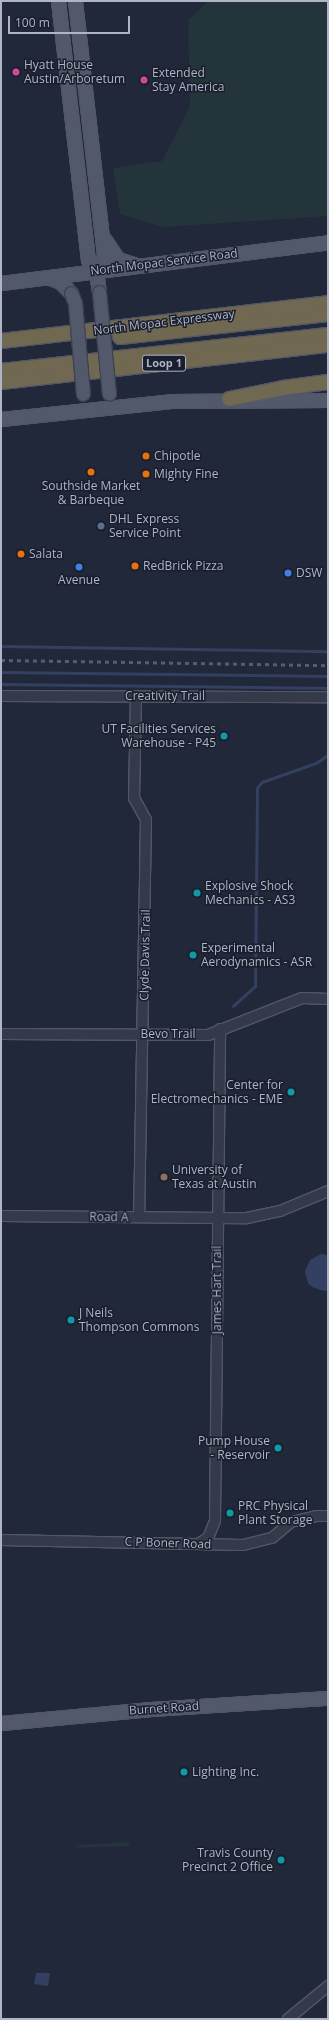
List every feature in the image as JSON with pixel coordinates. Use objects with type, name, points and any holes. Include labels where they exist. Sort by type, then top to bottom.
[{"type":"highway","name":"North Mopac Expressway","points":[[1,341],[328,303]]},
{"type":"highway","points":[[1,350],[328,314]]},
{"type":"highway","points":[[1,332],[56,335]]},
{"type":"highway","points":[[1,371],[328,335]]},
{"type":"highway","name":"Loop 1","points":[[1,382],[328,345]]},
{"type":"highway","points":[[229,399],[283,388],[328,382]]},
{"type":"main road","points":[[58,1],[88,260],[97,276],[110,400]]},
{"type":"main road","points":[[75,1],[102,232],[104,257],[97,276]]},
{"type":"main road","points":[[62,35],[79,33]]},
{"type":"main road","points":[[63,275],[79,260],[84,226]]},
{"type":"main road","points":[[102,232],[112,253],[126,263],[137,266]]},
{"type":"main road","name":"North Mopac Service Road","points":[[1,283],[63,275],[97,276],[137,266],[328,242]]},
{"type":"main road","points":[[47,277],[60,282],[71,293],[75,303],[83,394],[77,402],[62,411]]},
{"type":"main road","points":[[1,419],[62,411],[110,400],[328,400]]},
{"type":"main road","name":"Burnet Road","points":[[1,1723],[151,1709],[328,1698]]},
{"type":"street","name":"Creativity Trail","points":[[1,696],[328,697]]},
{"type":"street","name":"Clyde Davis Trail","points":[[136,696],[134,798],[146,820],[144,1034],[139,1218]]},
{"type":"street","name":"Bevo Trail","points":[[1,1034],[208,1035],[302,998],[328,999]]},
{"type":"street","name":"James Hart Trail","points":[[198,1544],[208,1538],[215,1521],[220,1029]]},
{"type":"street","name":"Road A","points":[[1,1216],[217,1219],[265,1216],[328,1191]]},
{"type":"street","name":"C P Boner Road","points":[[1,1540],[244,1545],[272,1538],[291,1522],[317,1516],[328,1516]]},
{"type":"street","points":[[288,2019],[328,1986]]},
{"type":"shaded area","points":[[208,1],[328,1],[328,216],[163,227],[120,214],[113,168],[162,161],[190,106],[188,20]]},
{"type":"shaded area","points":[[129,1842],[129,1846],[77,1848],[76,1845]]},
{"type":"water","points":[[321,1254],[328,1255],[328,1290],[324,1291],[312,1287],[308,1283],[305,1271],[310,1260]]},
{"type":"water","points":[[36,1973],[50,1973],[48,1986],[34,1984]]},
{"type":"waterway","points":[[1,646],[328,651]]},
{"type":"waterway","points":[[1,672],[328,676]]},
{"type":"waterway","points":[[1,684],[328,688]]},
{"type":"waterway","points":[[233,1006],[255,986],[257,788],[262,782],[316,763],[328,755]]},
{"type":"railway","points":[[1,660],[328,665]]},
{"type":"place","name":"Hyatt House Austin/Arboretum","points":[[16,72]]},
{"type":"place","name":"Extended Stay America","points":[[144,80]]},
{"type":"place","name":"Chipotle","points":[[146,456]]},
{"type":"place","name":"Southside Market & Barbeque","points":[[91,472]]},
{"type":"place","name":"Mighty Fine","points":[[146,474]]},
{"type":"place","name":"DHL Express Service Point","points":[[101,526]]},
{"type":"place","name":"Salata","points":[[21,554]]},
{"type":"place","name":"RedBrick Pizza","points":[[135,566]]},
{"type":"place","name":"Avenue","points":[[79,567]]},
{"type":"place","name":"DSW","points":[[288,573]]},
{"type":"place","name":"UT Facilities Services Warehouse - P45","points":[[224,736]]},
{"type":"place","name":"Explosive Shock Mechanics - AS3","points":[[197,893]]},
{"type":"place","name":"Experimental Aerodynamics - ASR","points":[[193,955]]},
{"type":"place","name":"Center for Electromechanics - EME","points":[[291,1092]]},
{"type":"place","name":"University of Texas at Austin","points":[[164,1177]]},
{"type":"place","name":"J Neils Thompson Commons","points":[[71,1320]]},
{"type":"place","name":"Pump House - Reservoir","points":[[278,1448]]},
{"type":"place","name":"PRC Physical Plant Storage","points":[[230,1513]]},
{"type":"place","name":"Lighting Inc.","points":[[184,1772]]},
{"type":"place","name":"Travis County Precinct 2 Office","points":[[281,1860]]}]
